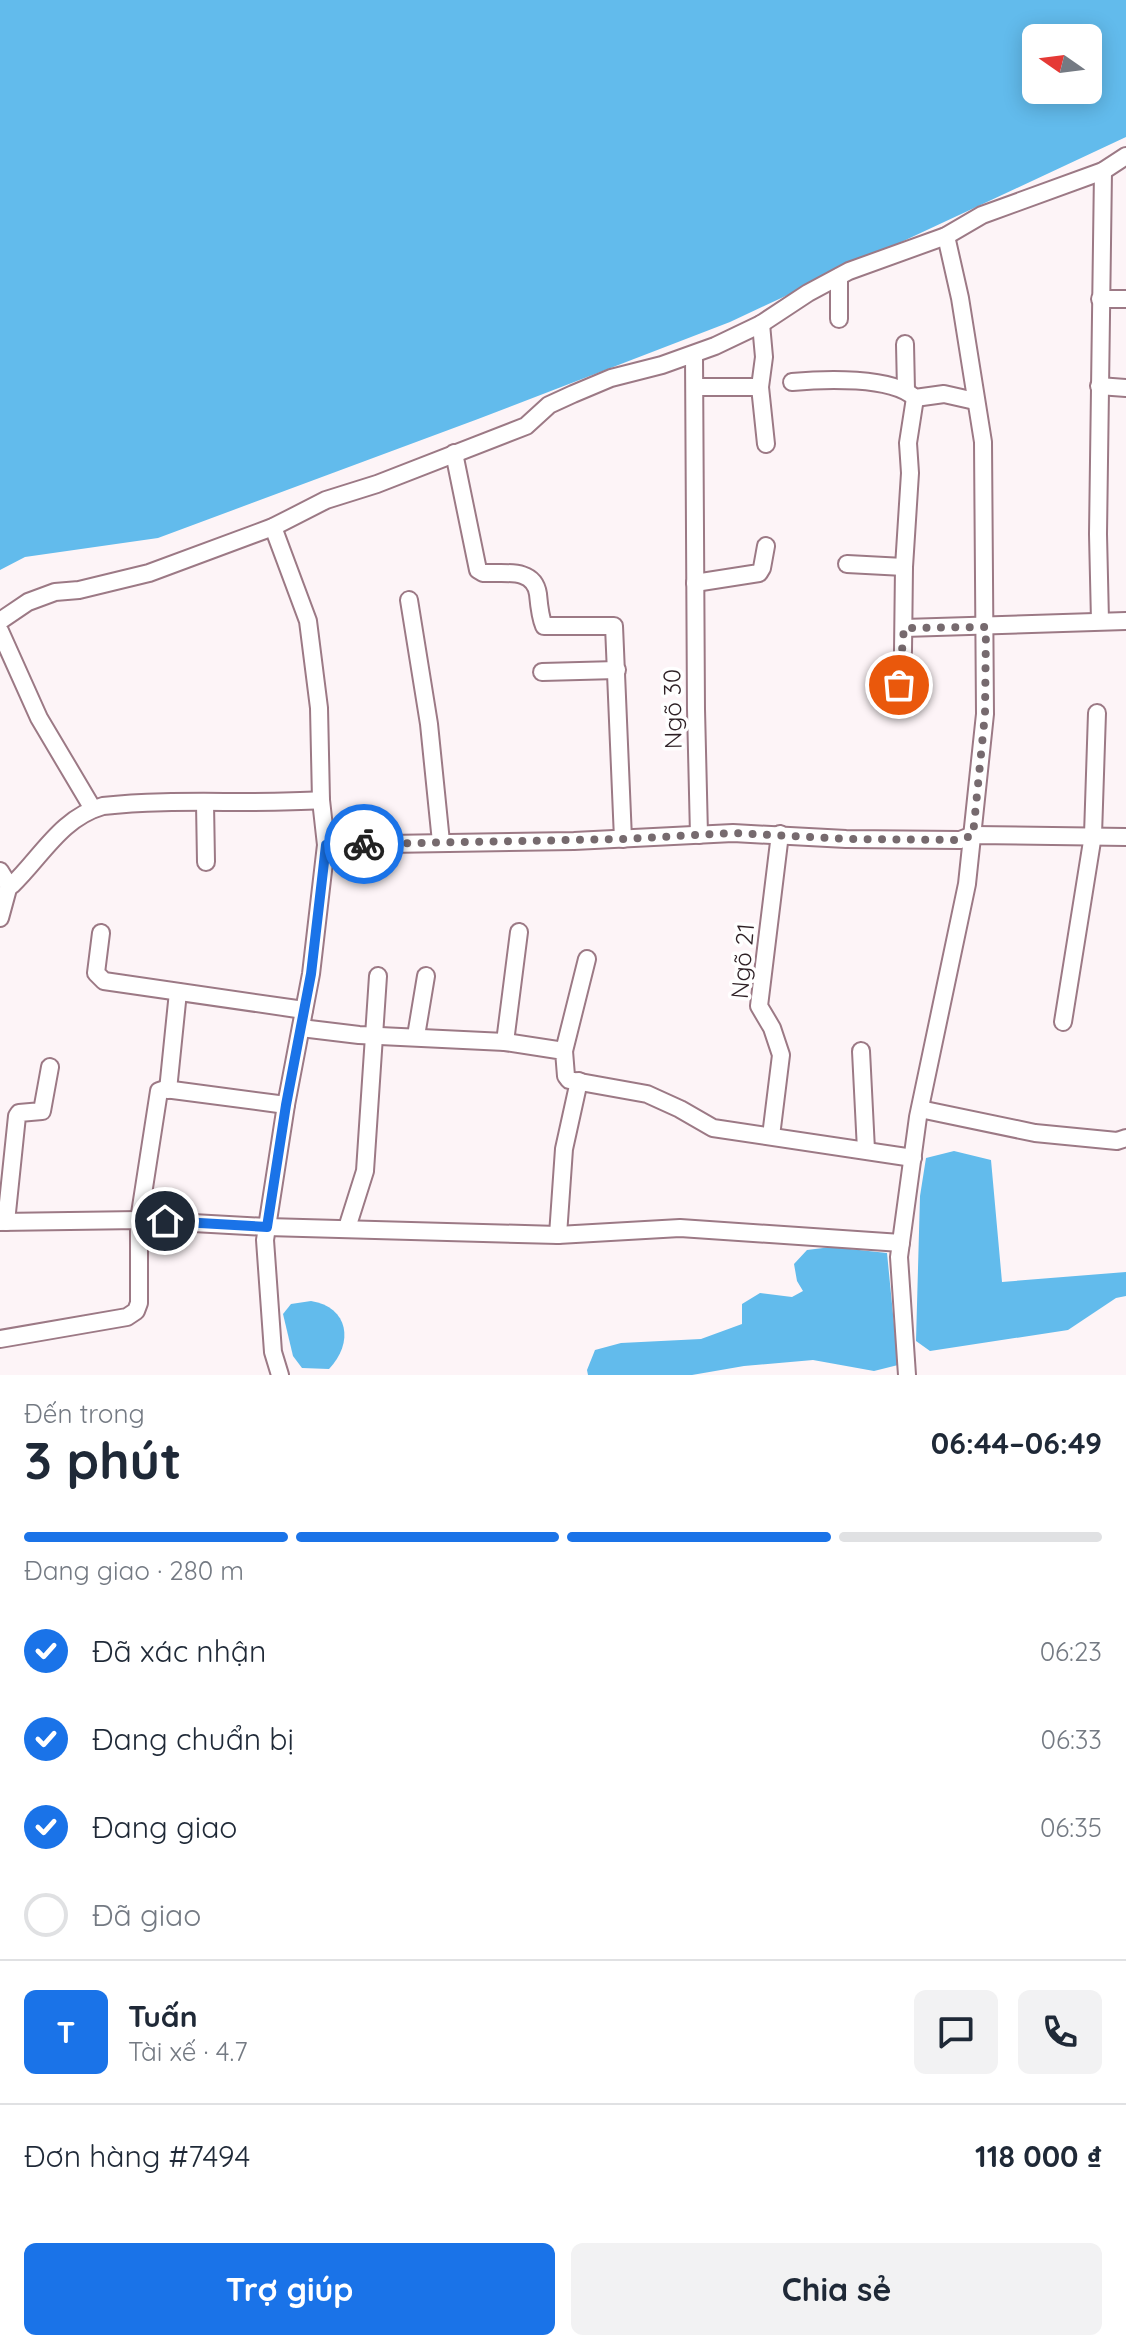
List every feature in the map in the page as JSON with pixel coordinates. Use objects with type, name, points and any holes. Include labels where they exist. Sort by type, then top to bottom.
[{"type":"street","points":[[0,621],[28,602],[55,592],[101,586],[149,573],[273,527],[326,500],[377,484],[526,426],[549,405],[611,378],[694,355],[761,324],[839,277],[946,236],[982,215],[1117,165],[1100,299],[1100,621]]},
{"type":"street","points":[[907,1375],[900,1278],[901,1243],[920,1109],[967,884],[985,714],[983,442],[960,298],[946,236]]},
{"type":"street","points":[[839,277],[839,319]]},
{"type":"street","points":[[1100,299],[1126,299]]},
{"type":"street","points":[[761,324],[764,357],[760,387],[766,444]]},
{"type":"street","points":[[899,685],[910,473],[910,394],[905,344]]},
{"type":"street","name":"Ngõ 30","points":[[694,355],[699,835]]},
{"type":"street","points":[[792,382],[828,379],[910,394],[944,394],[975,401]]},
{"type":"street","points":[[1099,386],[1126,388]]},
{"type":"street","points":[[695,387],[760,387]]},
{"type":"street","points":[[454,453],[478,570],[483,573],[524,574],[532,579],[537,588],[544,626],[614,625],[623,839]]},
{"type":"street","points":[[273,527],[308,621],[319,708],[321,800],[326,845],[304,1010],[265,1240],[273,1352],[280,1375]]},
{"type":"street","points":[[695,583],[759,573],[766,546]]},
{"type":"street","points":[[847,564],[904,567]]},
{"type":"street","points":[[409,600],[429,724],[441,842]]},
{"type":"street","points":[[904,628],[1126,621]]},
{"type":"street","points":[[0,631],[39,718],[93,809]]},
{"type":"street","points":[[542,672],[617,670]]},
{"type":"street","points":[[1063,1022],[1093,835],[1097,713]]},
{"type":"street","points":[[0,918],[5,878],[27,869],[59,830],[93,809],[120,804],[321,800]]},
{"type":"street","points":[[205,803],[206,862]]},
{"type":"street","points":[[326,845],[780,834],[846,839],[960,840],[973,835],[1126,837]]},
{"type":"street","name":"Ngõ 21","points":[[771,1136],[781,1055],[772,1028],[759,1006],[780,834]]},
{"type":"street","points":[[505,1042],[519,932]]},
{"type":"street","points":[[101,933],[96,973],[104,981],[304,1010]]},
{"type":"street","points":[[587,959],[564,1051],[566,1076],[647,1094],[713,1128],[913,1158]]},
{"type":"street","points":[[347,1228],[365,1171],[378,976]]},
{"type":"street","points":[[416,1036],[426,976]]},
{"type":"street","points":[[168,1090],[178,992]]},
{"type":"street","points":[[301,1028],[505,1042],[564,1051]]},
{"type":"street","points":[[861,1051],[866,1150]]},
{"type":"street","points":[[50,1067],[42,1111],[19,1113],[17,1116],[3,1222],[139,1220],[267,1227],[558,1235],[680,1228],[901,1243]]},
{"type":"street","points":[[558,1235],[564,1149],[579,1081]]},
{"type":"street","points":[[0,1339],[127,1317],[136,1311],[139,1303],[139,1220],[159,1091],[286,1105]]},
{"type":"street","points":[[920,1109],[1035,1133],[1117,1141],[1126,1138]]},
{"type":"water","points":[[0,0],[1126,0],[1126,137],[730,322],[478,419],[158,538],[25,557],[0,570]]},
{"type":"water","points":[[954,1151],[991,1160],[1002,1282],[1126,1272],[1126,1296],[1116,1298],[1068,1330],[930,1351],[916,1341],[920,1196],[926,1158]]},
{"type":"water","points":[[831,1247],[887,1253],[898,1365],[874,1371],[813,1360],[744,1366],[692,1375],[588,1375],[595,1350],[621,1343],[701,1339],[742,1324],[742,1304],[760,1293],[792,1297],[803,1291],[797,1281],[794,1264],[807,1250]]},
{"type":"water","points":[[311,1301],[333,1310],[344,1328],[342,1348],[329,1369],[302,1368],[293,1356],[283,1314],[291,1304]]},
{"type":"way so far","points":[[364,844],[574,841],[733,833],[846,839],[960,840],[973,835],[985,714],[986,627],[904,628],[899,685]]},
{"type":"route","points":[[165,1221],[267,1227],[311,974],[326,845],[364,844]]}]
